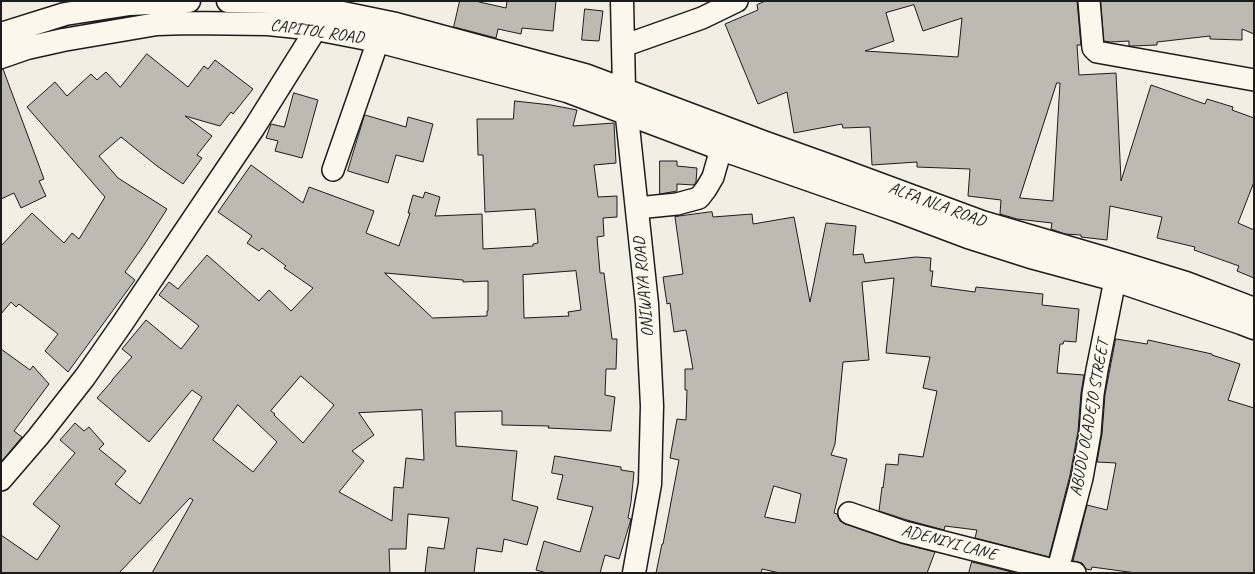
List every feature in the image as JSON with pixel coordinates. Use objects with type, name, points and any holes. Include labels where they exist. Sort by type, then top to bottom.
[{"type":"main road","points":[[1,34],[65,14],[130,4],[189,1]]},
{"type":"main road","name":"CAPITOL ROAD","points":[[228,1],[333,6],[585,75],[624,89]]},
{"type":"main road","name":"ONIWAYA ROAD","points":[[622,1],[624,89],[647,304],[652,406],[650,484],[634,573]]},
{"type":"main road","name":"CAPITOL ROAD","points":[[1,56],[27,48],[63,40],[157,24],[268,24],[316,29],[378,41],[567,91],[626,113]]},
{"type":"main road","name":"ALFA NLA ROAD","points":[[624,89],[1118,271],[1254,328]]},
{"type":"main road","name":"ALFA NLA ROAD","points":[[626,113],[721,149],[968,237],[1034,258],[1186,283],[1254,309]]},
{"type":"street","points":[[623,46],[702,18],[737,1]]},
{"type":"street","points":[[1089,1],[1093,48],[1097,52],[1254,80]]},
{"type":"street","points":[[1,480],[38,437],[122,324],[254,128],[316,29]]},
{"type":"street","points":[[333,170],[378,41]]},
{"type":"street","points":[[637,208],[677,204],[699,198],[713,177],[721,149]]},
{"type":"street","name":"ABUDU OLADEJO STREET","points":[[1063,572],[1090,433],[1093,394],[1097,370],[1118,271]]},
{"type":"street","name":"ADENIYI LANE","points":[[849,513],[904,532],[1063,572]]},
{"type":"building","points":[[460,1],[475,1],[506,8],[507,1],[556,1],[553,31],[522,28],[521,34],[498,29],[496,38],[454,27]]},
{"type":"building","points":[[766,1],[1077,1],[1081,45],[1077,45],[1079,75],[1116,73],[1121,181],[1151,85],[1205,104],[1207,99],[1233,107],[1232,110],[1254,118],[1254,182],[1238,223],[1254,230],[1254,278],[1237,271],[1239,266],[1194,250],[1195,247],[1157,238],[1162,217],[1110,206],[1107,240],[1081,237],[1081,235],[1065,234],[1051,229],[1052,223],[1017,219],[1000,214],[1001,200],[968,196],[970,169],[917,167],[917,162],[872,165],[870,127],[843,128],[842,124],[794,133],[787,92],[758,104],[725,24],[758,10],[757,5]],"holes":[[[914,5],[923,31],[962,18],[958,57],[865,51],[894,41],[886,13]],[[1057,83],[1060,83],[1053,201],[1020,198]]]},
{"type":"building","points":[[1101,1],[1254,1],[1254,34],[1242,29],[1242,40],[1210,39],[1210,36],[1157,42],[1157,45],[1129,46],[1129,41],[1104,41]]},
{"type":"building","points":[[585,9],[603,11],[599,41],[582,40]]},
{"type":"building","points":[[147,54],[188,87],[204,66],[208,69],[215,60],[253,89],[233,114],[231,112],[220,126],[185,116],[212,136],[197,155],[202,158],[183,184],[157,166],[121,137],[99,156],[118,178],[167,209],[125,272],[135,280],[68,372],[45,351],[58,334],[19,304],[16,307],[11,302],[1,314],[1,246],[32,213],[64,243],[72,233],[79,239],[105,197],[27,107],[55,82],[67,96],[91,74],[97,80],[106,72],[120,87]]},
{"type":"building","points":[[1,69],[3,69],[44,179],[39,181],[46,196],[21,208],[14,193],[1,199]]},
{"type":"building","points":[[294,93],[318,100],[302,158],[275,151],[278,141],[266,138],[271,124],[284,127]]},
{"type":"building","points":[[515,101],[551,105],[577,110],[573,126],[614,123],[616,163],[594,165],[598,197],[617,196],[617,217],[603,218],[604,236],[597,237],[600,273],[604,273],[612,339],[617,339],[616,369],[606,369],[605,395],[615,397],[611,431],[548,428],[549,426],[502,425],[502,411],[455,412],[456,446],[517,451],[512,500],[538,507],[527,545],[504,539],[502,552],[477,548],[474,573],[425,573],[428,547],[444,549],[449,518],[408,514],[406,549],[389,549],[390,573],[152,573],[193,500],[190,498],[119,573],[1,573],[1,535],[37,560],[60,526],[33,504],[75,453],[60,440],[75,423],[84,431],[89,427],[104,444],[99,449],[126,471],[115,484],[140,504],[202,397],[192,390],[149,442],[97,398],[132,357],[122,349],[146,320],[181,349],[199,326],[159,295],[169,282],[178,289],[207,255],[259,301],[269,290],[291,311],[313,288],[284,268],[286,266],[262,248],[259,251],[247,243],[252,236],[218,212],[251,165],[303,203],[309,187],[374,211],[366,233],[399,246],[410,213],[408,213],[413,195],[423,198],[425,192],[440,197],[435,216],[482,214],[483,249],[533,246],[533,244],[538,243],[535,209],[485,212],[483,155],[478,155],[477,119],[513,119]],"holes":[[[576,271],[581,310],[568,312],[569,316],[524,318],[523,275]],[[385,273],[463,280],[463,282],[488,281],[487,316],[433,318]],[[301,376],[334,405],[303,443],[271,411]],[[238,405],[277,442],[253,472],[213,440]],[[422,410],[424,460],[406,458],[403,488],[394,487],[392,521],[339,492],[364,461],[352,451],[374,435],[359,413]]]},
{"type":"building","points":[[365,115],[406,127],[408,117],[433,124],[423,162],[396,155],[388,183],[348,171]]},
{"type":"building","points":[[660,161],[677,161],[677,166],[697,168],[696,182],[694,185],[677,184],[677,191],[660,194]]},
{"type":"building","points":[[712,212],[713,217],[752,214],[753,224],[794,217],[810,302],[826,223],[856,226],[853,255],[863,254],[865,263],[916,257],[931,258],[930,271],[933,271],[931,286],[975,292],[976,287],[1043,294],[1042,305],[1079,309],[1076,342],[1064,341],[1063,344],[1060,344],[1057,373],[1084,375],[1078,431],[1070,475],[1049,557],[975,538],[977,530],[945,526],[944,530],[879,511],[886,464],[898,465],[899,454],[923,457],[937,391],[923,388],[930,357],[886,353],[894,278],[862,282],[869,360],[843,362],[835,444],[831,455],[847,459],[834,513],[837,514],[840,521],[845,524],[900,543],[935,552],[927,573],[780,573],[762,569],[761,573],[656,573],[679,460],[670,458],[677,419],[686,420],[687,390],[685,390],[685,369],[693,369],[686,330],[674,332],[670,303],[667,304],[663,277],[683,274],[675,217]],"holes":[[[774,486],[801,494],[795,523],[765,517]]]},
{"type":"building","points":[[1116,339],[1147,344],[1148,340],[1212,354],[1240,364],[1228,400],[1254,408],[1254,573],[1136,573],[1092,567],[1091,570],[1086,569],[1082,563],[1073,561],[1087,505],[1107,510],[1116,463],[1097,462],[1102,434],[1105,395]]},
{"type":"building","points":[[1,349],[30,370],[33,366],[49,384],[14,431],[22,437],[1,462]]},
{"type":"building","points":[[555,456],[621,467],[621,470],[634,472],[628,518],[631,519],[619,559],[605,555],[600,573],[547,573],[536,570],[544,541],[580,552],[593,507],[557,499],[563,475],[552,473]]},
{"type":"building","points":[[972,562],[1016,573],[969,573]]}]
